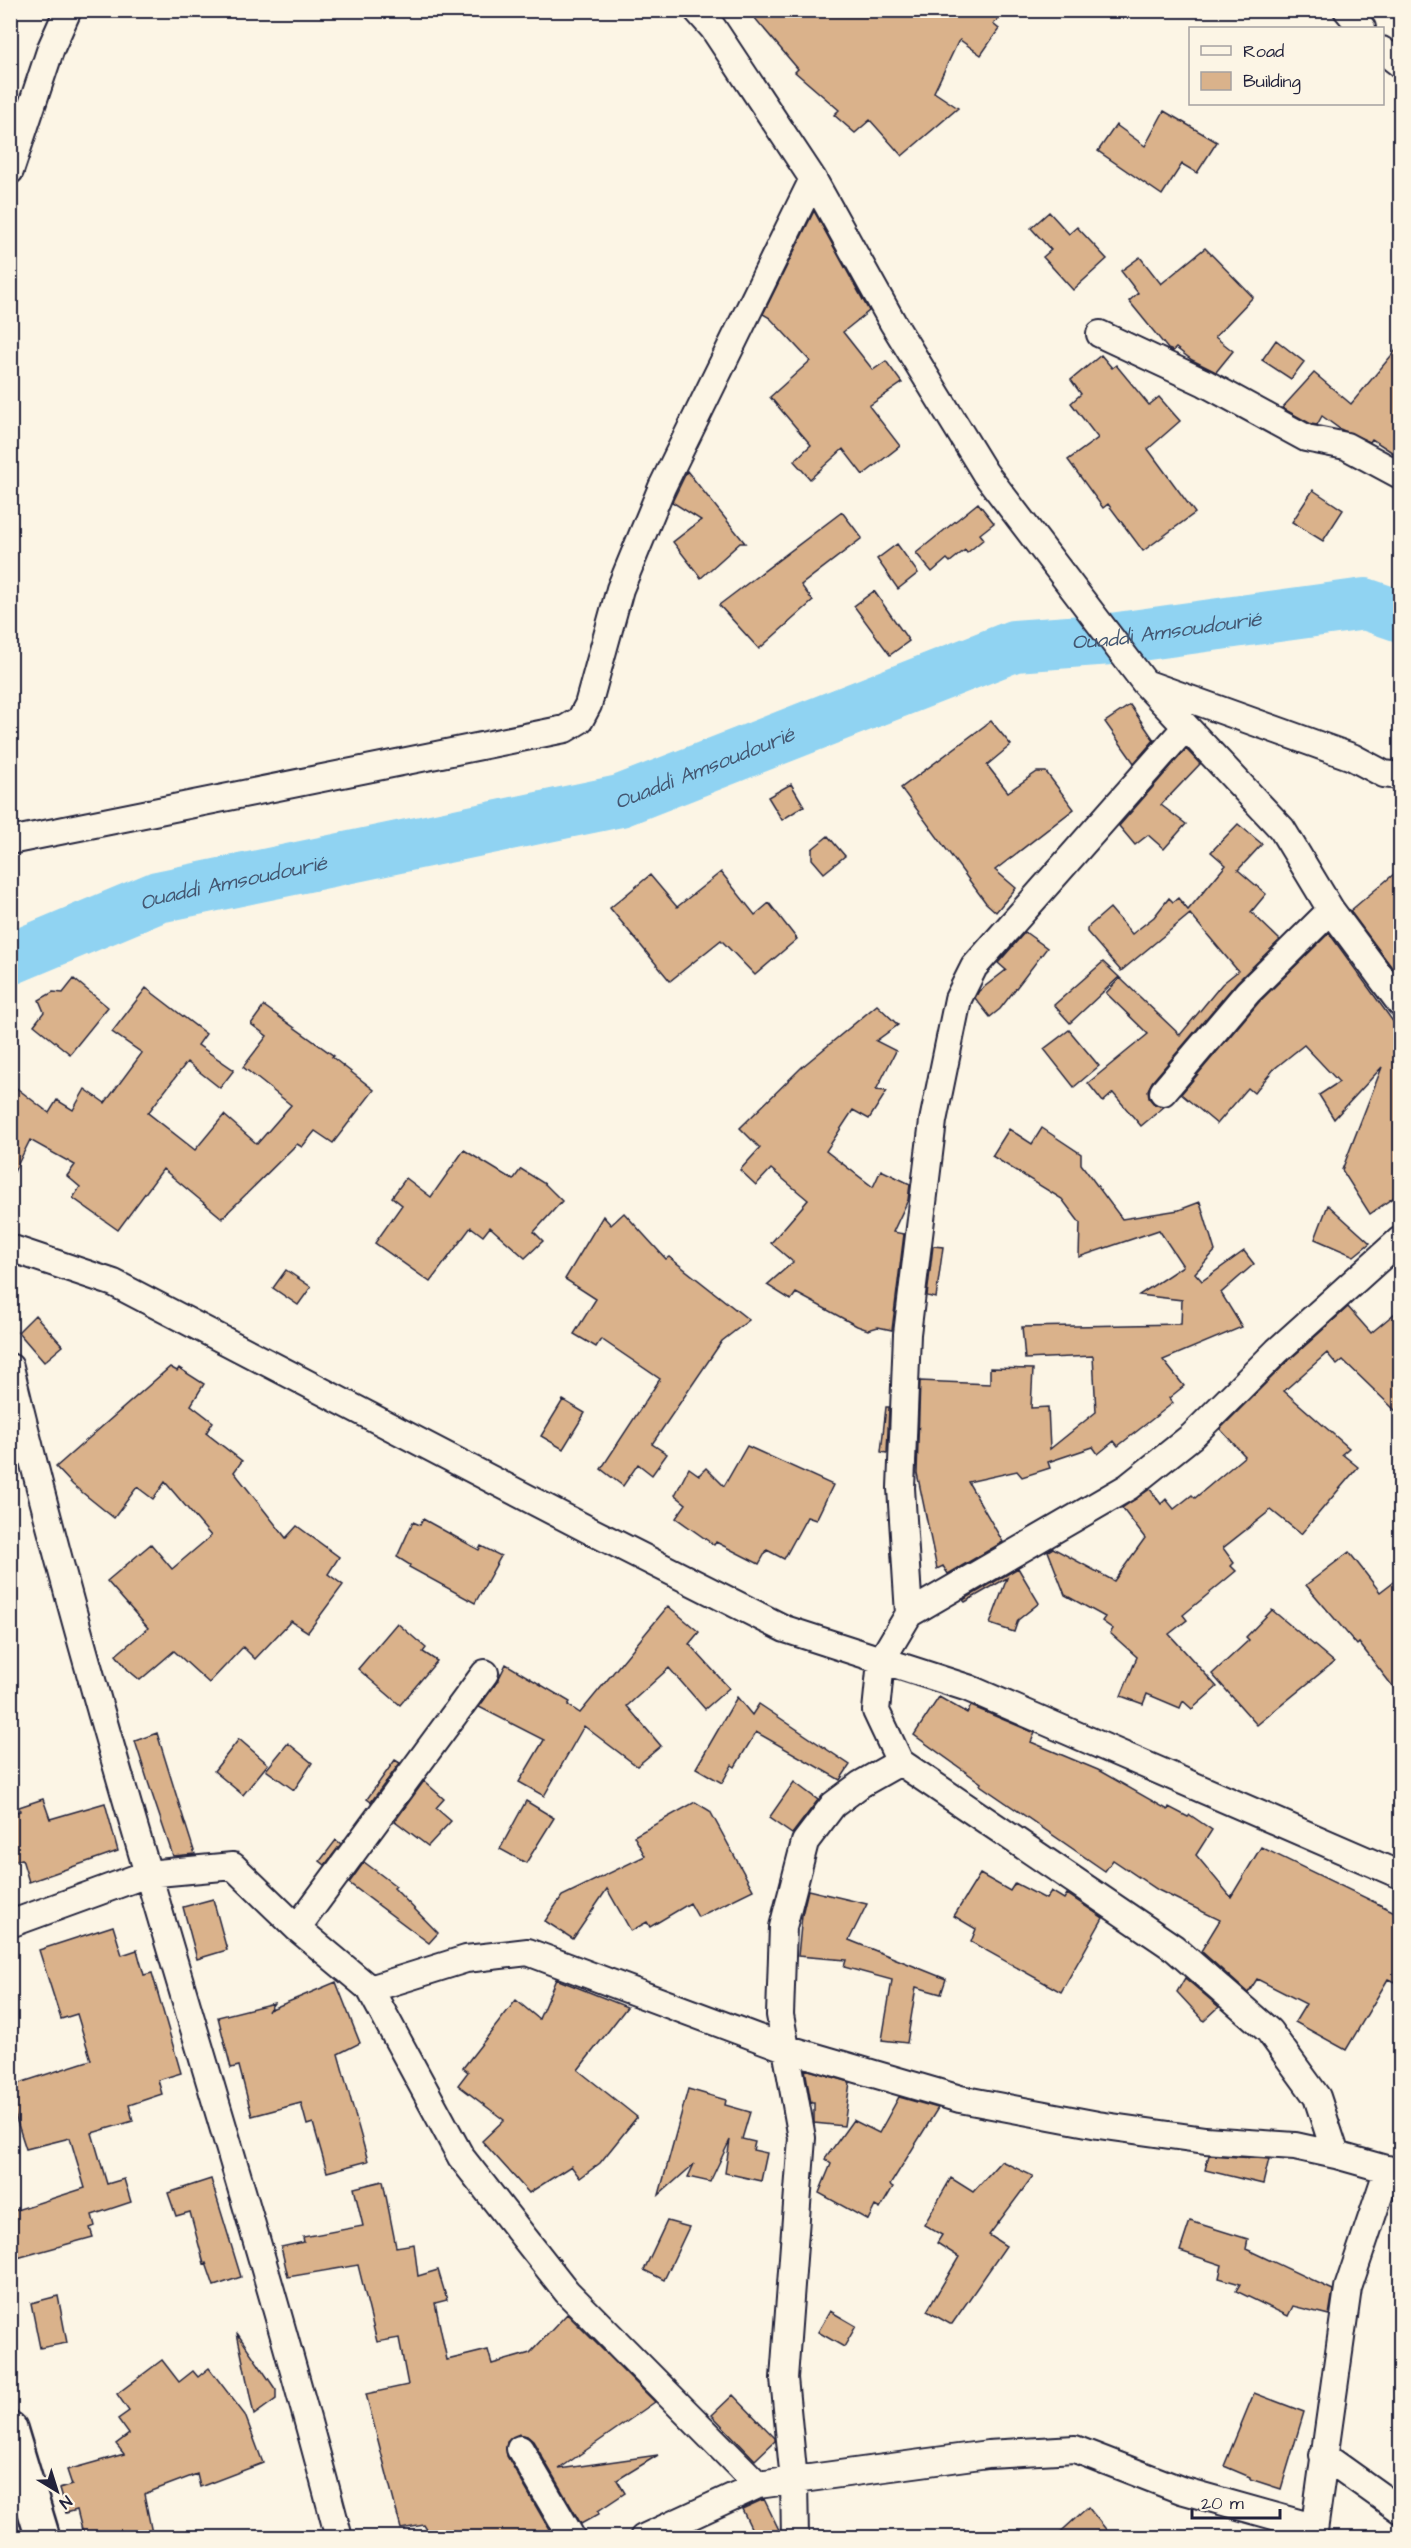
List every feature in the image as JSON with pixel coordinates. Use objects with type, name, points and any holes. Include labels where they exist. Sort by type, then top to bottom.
[{"type":"street","points":[[10,171],[51,48],[68,10]]},
{"type":"street","points":[[697,10],[713,28],[813,179],[893,323],[985,473],[1145,683],[1282,829],[1331,910],[1401,1003]]},
{"type":"street","points":[[1347,10],[1361,27]]},
{"type":"street","points":[[1384,51],[1401,64]]},
{"type":"street","points":[[10,841],[565,729],[580,720],[588,705],[620,589],[662,487],[813,179]]},
{"type":"street","points":[[1100,334],[1205,383],[1306,438],[1346,446],[1401,475]]},
{"type":"street","points":[[1145,683],[1352,757],[1384,774],[1401,776]]},
{"type":"street","points":[[909,1614],[900,1488],[907,1334],[933,1121],[958,999],[974,968],[1185,728]]},
{"type":"street","points":[[1163,1092],[1248,992],[1331,910]]},
{"type":"street","points":[[1336,2155],[1317,2097],[1269,2031],[1174,1948],[900,1761],[876,1711],[881,1661],[909,1614],[1128,1487],[1192,1436],[1277,1351],[1399,1244]]},
{"type":"street","points":[[10,1248],[114,1283],[589,1530],[785,1629],[968,1688],[1401,1875]]},
{"type":"street","points":[[10,1367],[29,1447],[147,1874],[291,2353],[339,2538]]},
{"type":"street","points":[[297,1928],[485,1673]]},
{"type":"street","points":[[795,2538],[794,2481],[784,2378],[802,2138],[780,2015],[783,1927],[805,1842],[833,1805],[861,1784],[900,1761]]},
{"type":"street","points":[[10,1924],[147,1874],[233,1866],[297,1928],[370,1989],[461,2157],[567,2292],[758,2485]]},
{"type":"street","points":[[370,1989],[466,1959],[528,1952],[785,2048],[960,2099],[1098,2125],[1205,2139],[1295,2146],[1394,2171],[1348,2288],[1313,2532],[1181,2490],[1075,2449],[988,2454],[758,2485],[643,2538]]},
{"type":"street","points":[[10,2429],[43,2538]]},
{"type":"street","points":[[520,2449],[572,2538]]},
{"type":"street","points":[[1323,2455],[1401,2510]]},
{"type":"building","points":[[748,10],[1010,10],[993,24],[999,29],[981,55],[960,40],[958,42],[934,92],[958,108],[902,156],[870,120],[855,133],[834,115],[839,110],[795,72],[798,69]]},
{"type":"building","points":[[1164,111],[1217,142],[1197,173],[1182,164],[1162,195],[1098,151],[1116,125],[1145,146]]},
{"type":"building","points":[[814,211],[869,311],[843,332],[873,370],[886,361],[902,383],[869,406],[900,446],[863,475],[843,449],[810,479],[794,461],[811,445],[770,397],[810,361],[770,318],[763,314]]},
{"type":"building","points":[[1049,212],[1069,234],[1077,227],[1107,259],[1073,290],[1043,257],[1051,250],[1031,228]]},
{"type":"building","points":[[1205,248],[1253,297],[1215,337],[1233,351],[1216,372],[1192,360],[1176,348],[1173,351],[1168,349],[1129,301],[1138,293],[1121,271],[1140,257],[1161,284]]},
{"type":"building","points":[[1276,340],[1304,362],[1291,379],[1262,360]]},
{"type":"building","points":[[1401,344],[1401,458],[1372,439],[1370,442],[1340,429],[1322,416],[1317,425],[1311,424],[1282,408],[1314,373],[1351,404]]},
{"type":"building","points":[[1101,355],[1112,368],[1116,365],[1149,405],[1159,397],[1180,421],[1148,449],[1195,513],[1143,551],[1108,504],[1103,508],[1068,460],[1098,438],[1071,403],[1081,394],[1071,380]]},
{"type":"building","points":[[687,471],[745,543],[740,543],[701,578],[673,542],[701,520],[672,502]]},
{"type":"building","points":[[1313,490],[1343,510],[1323,541],[1292,522]]},
{"type":"building","points":[[978,503],[994,523],[980,534],[984,539],[967,553],[965,550],[950,562],[947,559],[932,572],[916,553]]},
{"type":"building","points":[[842,512],[862,538],[801,585],[813,601],[759,649],[719,605]]},
{"type":"building","points":[[897,544],[918,573],[898,589],[877,559]]},
{"type":"building","points":[[874,591],[909,641],[890,655],[854,606]]},
{"type":"building","points":[[1130,705],[1154,740],[1134,763],[1105,722]]},
{"type":"building","points":[[991,721],[1011,745],[987,765],[1008,792],[1037,772],[1046,772],[1074,809],[995,870],[1016,888],[996,912],[986,903],[901,788]]},
{"type":"building","points":[[1186,749],[1200,764],[1161,805],[1186,824],[1164,849],[1148,835],[1135,845],[1119,826]]},
{"type":"building","points":[[791,784],[804,806],[782,820],[768,797]]},
{"type":"building","points":[[1238,824],[1262,844],[1238,870],[1266,894],[1251,912],[1280,940],[1237,982],[1152,1082],[1148,1090],[1149,1098],[1154,1104],[1165,1106],[1141,1126],[1113,1093],[1103,1102],[1088,1083],[1148,1034],[1106,993],[1120,978],[1180,1035],[1222,984],[1238,971],[1190,914],[1121,971],[1087,932],[1087,928],[1110,908],[1132,934],[1154,917],[1169,898],[1173,902],[1178,898],[1188,910],[1226,865],[1211,852]]},
{"type":"building","points":[[828,836],[845,856],[824,873],[812,859],[812,849]]},
{"type":"building","points":[[1401,868],[1401,969],[1396,973],[1350,911]]},
{"type":"building","points":[[721,872],[755,915],[769,903],[797,939],[755,975],[721,940],[670,981],[610,908],[650,875],[677,907]]},
{"type":"building","points":[[1025,932],[1047,948],[1000,1009],[990,1017],[975,998],[979,991],[1006,970],[998,963]]},
{"type":"building","points":[[1329,933],[1397,1027],[1401,1023],[1401,1192],[1370,1214],[1342,1170],[1382,1067],[1334,1119],[1319,1095],[1339,1082],[1304,1045],[1274,1069],[1254,1093],[1248,1088],[1217,1124],[1181,1094],[1259,1002]]},
{"type":"building","points":[[1103,962],[1119,977],[1070,1023],[1054,1005]]},
{"type":"building","points":[[74,979],[108,1007],[70,1054],[34,1025],[44,1012],[39,1000],[53,992],[63,993]]},
{"type":"building","points":[[146,988],[206,1034],[198,1045],[234,1070],[220,1088],[187,1062],[148,1113],[195,1150],[224,1115],[257,1144],[291,1105],[243,1067],[267,1036],[251,1024],[264,1006],[334,1056],[332,1057],[374,1090],[333,1143],[315,1131],[302,1147],[297,1144],[222,1218],[163,1169],[118,1230],[73,1198],[80,1187],[67,1176],[75,1165],[30,1140],[10,1180],[10,1083],[49,1113],[57,1100],[73,1110],[85,1089],[105,1103],[142,1053],[112,1032]]},
{"type":"building","points":[[877,1005],[898,1025],[876,1041],[896,1051],[876,1090],[887,1091],[869,1119],[853,1110],[826,1151],[873,1187],[881,1170],[910,1184],[908,1200],[893,1232],[904,1234],[892,1330],[878,1327],[868,1330],[796,1293],[791,1300],[767,1285],[793,1262],[771,1243],[808,1200],[771,1169],[756,1185],[740,1170],[760,1148],[740,1128],[802,1067]]},
{"type":"building","points":[[1069,1030],[1099,1066],[1074,1087],[1044,1049]]},
{"type":"building","points":[[1042,1128],[1081,1154],[1081,1164],[1122,1219],[1179,1210],[1200,1202],[1215,1251],[1195,1273],[1202,1281],[1244,1251],[1254,1264],[1221,1293],[1242,1327],[1163,1360],[1184,1386],[1169,1398],[1173,1403],[1118,1446],[1114,1441],[1098,1454],[1093,1447],[1048,1462],[1050,1468],[1022,1477],[1017,1471],[968,1482],[1003,1542],[948,1574],[943,1566],[937,1569],[917,1473],[920,1381],[990,1384],[990,1368],[1033,1369],[1031,1408],[1048,1407],[1050,1449],[1096,1412],[1093,1356],[1025,1359],[1022,1327],[1181,1324],[1182,1300],[1139,1295],[1183,1266],[1159,1230],[1079,1257],[1080,1223],[1062,1199],[992,1156],[1009,1129],[1032,1144]]},
{"type":"building","points":[[464,1150],[513,1180],[521,1169],[545,1184],[562,1201],[534,1232],[543,1241],[525,1258],[490,1227],[483,1236],[471,1227],[430,1282],[375,1243],[402,1205],[392,1197],[406,1178],[431,1197]]},
{"type":"building","points":[[1328,1205],[1370,1243],[1354,1256],[1315,1239]]},
{"type":"building","points":[[624,1213],[666,1259],[669,1257],[749,1320],[722,1341],[652,1444],[667,1454],[652,1475],[638,1464],[623,1486],[601,1469],[660,1379],[601,1339],[596,1347],[574,1334],[596,1299],[565,1279],[603,1216],[611,1225]]},
{"type":"building","points":[[933,1246],[943,1247],[936,1298],[927,1296]]},
{"type":"building","points":[[286,1270],[311,1287],[298,1305],[273,1288]]},
{"type":"building","points":[[1348,1307],[1371,1333],[1401,1308],[1401,1416],[1343,1360],[1337,1365],[1327,1353],[1284,1391],[1349,1448],[1342,1454],[1358,1467],[1301,1534],[1271,1510],[1223,1548],[1234,1563],[1231,1566],[1236,1571],[1183,1615],[1187,1620],[1169,1634],[1217,1687],[1192,1709],[1183,1701],[1180,1708],[1147,1694],[1143,1704],[1121,1696],[1137,1657],[1110,1633],[1113,1629],[1102,1621],[1105,1617],[1065,1595],[1048,1551],[1053,1548],[1114,1581],[1145,1538],[1122,1508],[1150,1489],[1161,1504],[1166,1499],[1174,1509],[1192,1495],[1195,1498],[1245,1456],[1220,1429],[1287,1362]]},
{"type":"building","points":[[35,1315],[63,1346],[44,1362],[18,1332]]},
{"type":"building","points":[[170,1367],[177,1371],[179,1368],[204,1384],[191,1405],[213,1422],[206,1433],[242,1461],[234,1472],[286,1538],[297,1526],[339,1557],[328,1574],[343,1585],[308,1632],[291,1621],[255,1659],[243,1647],[209,1683],[174,1651],[140,1680],[128,1670],[116,1655],[148,1628],[107,1581],[151,1544],[172,1569],[211,1536],[165,1482],[153,1499],[137,1487],[114,1518],[73,1485],[56,1467]]},
{"type":"building","points":[[563,1400],[585,1413],[563,1449],[541,1436]]},
{"type":"building","points":[[886,1407],[889,1407],[887,1453],[881,1452]]},
{"type":"building","points":[[747,1446],[833,1485],[816,1520],[807,1517],[784,1559],[767,1550],[759,1564],[716,1542],[714,1545],[676,1518],[686,1504],[675,1495],[689,1468],[699,1475],[706,1468],[724,1486]]},
{"type":"building","points":[[423,1519],[479,1550],[481,1546],[501,1556],[475,1603],[409,1567],[410,1565],[397,1557],[413,1522],[420,1525]]},
{"type":"building","points":[[1349,1552],[1380,1592],[1401,1576],[1401,1697],[1359,1643],[1357,1645],[1306,1585]]},
{"type":"building","points":[[1018,1568],[1039,1603],[1018,1620],[1014,1632],[990,1624],[1007,1578],[965,1602],[963,1600]]},
{"type":"building","points":[[668,1606],[699,1632],[689,1644],[729,1688],[705,1709],[669,1668],[627,1706],[661,1746],[637,1766],[584,1726],[544,1796],[519,1782],[544,1740],[479,1707],[497,1682],[506,1664],[570,1702],[568,1705],[580,1713]]},
{"type":"building","points":[[1272,1610],[1334,1662],[1257,1725],[1212,1674],[1249,1640],[1246,1637]]},
{"type":"building","points":[[397,1623],[426,1648],[423,1652],[437,1661],[400,1705],[358,1669]]},
{"type":"building","points":[[737,1697],[752,1715],[759,1704],[850,1765],[840,1780],[756,1732],[735,1767],[732,1765],[722,1783],[696,1768]]},
{"type":"building","points":[[939,1697],[967,1713],[971,1706],[1035,1733],[1031,1742],[1098,1770],[1168,1810],[1169,1807],[1188,1817],[1190,1815],[1212,1830],[1196,1855],[1231,1897],[1261,1847],[1401,1915],[1401,1985],[1388,1979],[1346,2050],[1295,2022],[1306,2004],[1257,1979],[1248,1993],[1201,1951],[1220,1920],[1158,1890],[1113,1860],[1105,1871],[980,1785],[981,1783],[914,1735]]},
{"type":"building","points":[[157,1733],[195,1854],[173,1856],[135,1741]]},
{"type":"building","points":[[239,1739],[268,1764],[243,1795],[214,1771]]},
{"type":"building","points":[[288,1743],[312,1763],[294,1790],[266,1770]]},
{"type":"building","points":[[395,1760],[400,1763],[371,1802],[367,1799]]},
{"type":"building","points":[[424,1781],[444,1799],[436,1808],[451,1821],[428,1846],[395,1821]]},
{"type":"building","points":[[794,1782],[818,1800],[792,1834],[769,1818]]},
{"type":"building","points":[[43,1799],[50,1819],[105,1803],[118,1851],[29,1882],[22,1859],[15,1861],[10,1848],[10,1814],[20,1811],[19,1807]]},
{"type":"building","points":[[526,1801],[554,1818],[526,1863],[500,1849]]},
{"type":"building","points":[[695,1802],[710,1811],[753,1890],[698,1917],[690,1903],[650,1927],[647,1922],[631,1931],[607,1889],[573,1939],[545,1921],[562,1896],[645,1856],[634,1836]]},
{"type":"building","points":[[336,1840],[341,1844],[325,1865],[320,1861]]},
{"type":"building","points":[[364,1862],[396,1886],[394,1888],[438,1933],[429,1943],[349,1883]]},
{"type":"building","points":[[980,1874],[1010,1891],[1015,1883],[1046,1899],[1051,1891],[1064,1899],[1067,1894],[1103,1918],[1061,1992],[971,1942],[976,1929],[954,1916]]},
{"type":"building","points":[[808,1890],[867,1904],[849,1940],[946,1979],[941,1994],[916,1987],[907,2043],[882,2040],[892,1980],[844,1967],[846,1960],[798,1956],[802,1915]]},
{"type":"building","points":[[213,1899],[227,1950],[197,1959],[183,1907]]},
{"type":"building","points":[[113,1926],[122,1955],[137,1950],[144,1975],[152,1973],[181,2073],[158,2080],[162,2094],[129,2105],[133,2121],[92,2133],[107,2184],[124,2179],[131,2202],[92,2215],[95,2226],[90,2228],[93,2237],[10,2260],[10,2212],[85,2188],[70,2138],[26,2149],[10,2100],[10,2086],[91,2060],[77,2014],[61,2019],[39,1950]]},
{"type":"building","points":[[1185,1978],[1219,2007],[1204,2021],[1177,1992]]},
{"type":"building","points":[[556,1979],[627,2007],[578,2070],[637,2117],[600,2163],[580,2178],[571,2166],[529,2193],[482,2141],[504,2120],[458,2085],[468,2072],[463,2068],[516,2000],[539,2019]]},
{"type":"building","points":[[336,1982],[360,2043],[338,2054],[368,2161],[327,2172],[313,2123],[307,2125],[301,2103],[252,2116],[239,2066],[231,2068],[218,2017],[274,2003],[269,2010]]},
{"type":"building","points":[[805,2069],[850,2082],[844,2126],[814,2123],[814,2103],[811,2103]]},
{"type":"building","points":[[688,2089],[726,2100],[725,2105],[750,2112],[742,2139],[755,2142],[753,2150],[767,2153],[761,2181],[725,2173],[730,2140],[710,2182],[688,2177],[694,2164],[659,2195]]},
{"type":"building","points":[[899,2097],[938,2108],[890,2185],[893,2187],[880,2209],[875,2206],[868,2220],[819,2193],[831,2164],[825,2159],[853,2120],[879,2133]]},
{"type":"building","points":[[1209,2155],[1269,2159],[1263,2184],[1205,2170]]},
{"type":"building","points":[[1001,2161],[1033,2176],[989,2235],[1006,2246],[950,2324],[927,2311],[959,2257],[937,2243],[942,2235],[924,2225],[951,2178],[973,2192]]},
{"type":"building","points":[[211,2179],[241,2277],[214,2286],[206,2263],[204,2264],[190,2212],[176,2216],[168,2193]]},
{"type":"building","points":[[383,2181],[396,2247],[414,2244],[418,2276],[438,2270],[447,2300],[435,2303],[447,2360],[488,2350],[492,2364],[530,2353],[567,2314],[655,2402],[559,2469],[658,2455],[617,2480],[625,2493],[598,2511],[599,2514],[581,2524],[533,2441],[519,2434],[507,2442],[507,2456],[554,2538],[432,2538],[424,2525],[401,2529],[366,2394],[408,2385],[399,2338],[377,2342],[358,2265],[288,2277],[281,2247],[304,2242],[303,2237],[363,2226],[354,2188]]},
{"type":"building","points":[[667,2221],[689,2227],[664,2280],[644,2270]]},
{"type":"building","points":[[1190,2221],[1248,2239],[1246,2249],[1333,2290],[1329,2315],[1293,2306],[1288,2316],[1236,2291],[1240,2284],[1219,2278],[1222,2265],[1180,2251]]},
{"type":"building","points":[[58,2296],[67,2343],[40,2348],[31,2303]]},
{"type":"building","points":[[830,2311],[856,2326],[844,2347],[818,2332]]},
{"type":"building","points":[[237,2333],[276,2390],[276,2399],[254,2415]]},
{"type":"building","points":[[162,2360],[179,2382],[193,2371],[198,2377],[209,2368],[245,2415],[263,2463],[200,2487],[197,2474],[144,2494],[153,2538],[84,2538],[77,2510],[66,2513],[59,2489],[72,2485],[67,2470],[124,2454],[116,2444],[129,2434],[118,2419],[129,2411],[117,2394]]},
{"type":"building","points":[[1254,2393],[1304,2412],[1281,2489],[1250,2479],[1224,2466]]},
{"type":"building","points":[[733,2395],[775,2438],[775,2441],[755,2460],[712,2415]]},
{"type":"building","points":[[764,2499],[780,2532],[780,2538],[756,2538],[742,2509]]},
{"type":"building","points":[[1088,2507],[1113,2538],[1054,2538]]},
{"type":"waterway","name":"Ouaddi Amsoudourié","points":[[10,959],[158,897],[620,801],[1014,646],[1111,639],[1365,604],[1400,616]]}]
